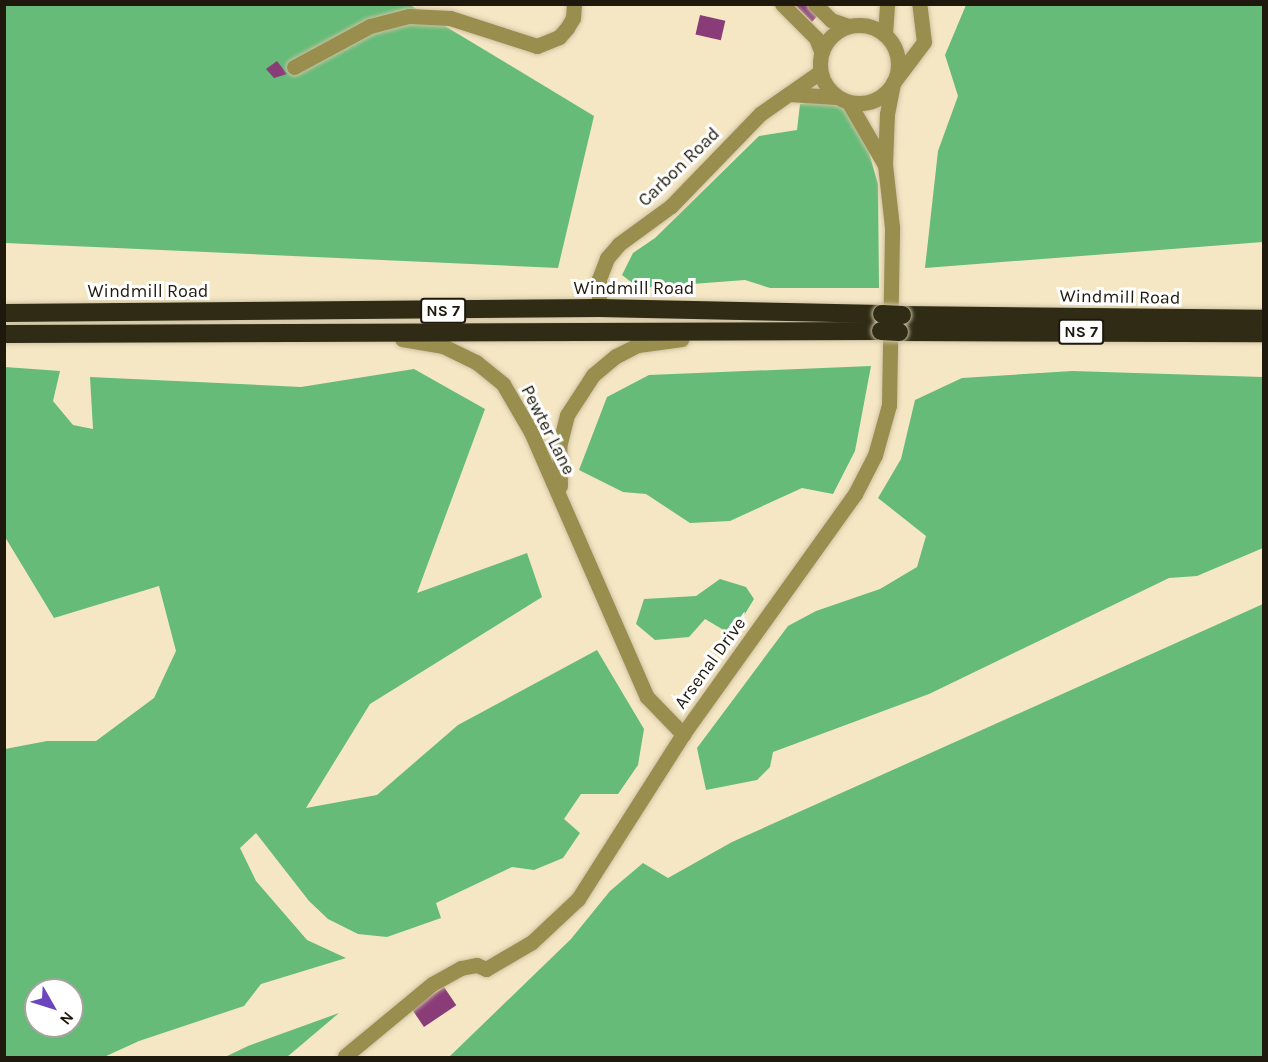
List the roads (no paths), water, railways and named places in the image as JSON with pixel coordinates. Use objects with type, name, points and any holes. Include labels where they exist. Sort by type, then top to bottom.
[{"type":"highway","name":"Windmill Road","points":[[4,313],[598,308],[891,323],[1263,333]]},
{"type":"highway","name":"Windmill Road","points":[[4,334],[771,333],[891,323],[1263,319]]},
{"type":"lane","points":[[294,67],[370,26],[409,16],[450,18],[537,46],[559,36],[567,28],[573,18],[574,4]]},
{"type":"lane","points":[[782,4],[816,38],[821,51],[820,72],[827,88],[843,100]]},
{"type":"lane","points":[[815,4],[831,20],[848,26],[879,31],[897,57],[893,83]]},
{"type":"lane","points":[[789,94],[873,101],[893,83],[924,42],[919,4]]},
{"type":"lane","points":[[879,31],[887,6]]},
{"type":"lane","points":[[821,51],[836,31],[848,26]]},
{"type":"lane","name":"Carbon Road","points":[[598,308],[599,279],[607,258],[671,206],[760,114],[820,72]]},
{"type":"lane","name":"Arsenal Drive","points":[[345,1056],[432,984],[461,968],[477,965],[486,969],[557,922],[578,899],[683,734],[855,494],[875,455],[890,405],[892,227],[885,165],[887,114],[893,83]]},
{"type":"lane","name":"Arsenal Drive","points":[[843,100],[885,165]]},
{"type":"lane","name":"Pewter Lane","points":[[276,332],[408,339],[443,346],[476,362],[502,384],[517,408],[647,697],[664,719],[683,734]]},
{"type":"lane","name":"Pewter Lane","points":[[581,549],[557,468],[567,415],[593,375],[616,356],[638,345],[771,333]]}]
